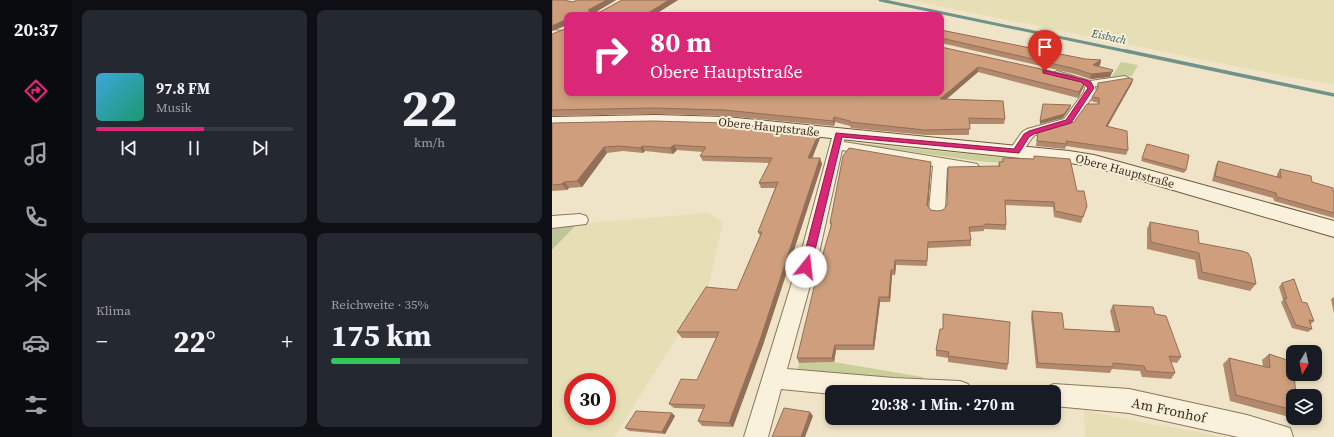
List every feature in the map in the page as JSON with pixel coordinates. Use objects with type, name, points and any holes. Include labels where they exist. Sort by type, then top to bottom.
[{"type":"main road","name":"Obere Hauptstraße","points":[[552,122],[688,120],[766,126],[838,140],[1016,151],[1094,161],[1334,229]]},
{"type":"street","points":[[552,26],[564,28]]},
{"type":"street","points":[[552,36],[564,30]]},
{"type":"street","points":[[1045,71],[1084,81],[1089,84],[1125,79]]},
{"type":"street","points":[[1016,151],[1026,136],[1031,132],[1064,124],[1071,119],[1090,92],[1091,88],[1089,84]]},
{"type":"street","points":[[756,437],[810,253],[838,140]]},
{"type":"street","name":"Obere Hauptstraße","points":[[838,140],[972,168]]},
{"type":"street","points":[[937,210],[940,162]]},
{"type":"street","points":[[552,222],[580,220]]},
{"type":"street","points":[[774,378],[850,385]]},
{"type":"street","name":"Am Fronhof","points":[[1061,396],[1129,401],[1247,427],[1281,437]]},
{"type":"shaded area","points":[[910,0],[1334,0],[1334,85],[1219,63]]},
{"type":"shaded area","points":[[708,213],[723,222],[708,288],[614,437],[552,437],[552,250],[577,224]]},
{"type":"shaded area","points":[[1084,410],[1129,420],[1226,437],[1085,437]]},
{"type":"green space","points":[[1121,62],[1138,65],[1132,76],[1110,79]]},
{"type":"green space","points":[[856,143],[1018,159],[1016,163],[986,162],[853,144]]},
{"type":"green space","points":[[577,224],[552,250],[552,227]]},
{"type":"green space","points":[[834,362],[923,377],[922,379],[801,371],[798,369],[799,363]]},
{"type":"building","points":[[552,0],[573,2],[577,0],[607,0],[588,10],[590,12],[564,12],[564,20],[552,26]]},
{"type":"building","points":[[622,0],[669,0],[650,12],[600,12]]},
{"type":"building","points":[[564,29],[564,96],[944,96],[940,99],[1003,101],[1005,119],[969,118],[970,129],[925,130],[850,122],[834,117],[833,121],[724,110],[653,108],[552,110],[552,34]]},
{"type":"building","points":[[944,31],[1085,59],[1101,60],[1093,65],[1113,70],[1112,72],[1091,74],[1076,69],[944,39]]},
{"type":"building","points":[[944,48],[1073,76],[1085,82],[1079,92],[978,67],[944,96]]},
{"type":"building","points":[[1129,78],[1133,79],[1106,126],[1127,131],[1128,150],[1066,141],[1067,144],[1037,141],[1038,131],[1074,122],[1087,104],[1099,104],[1099,98],[1092,97],[1098,88],[1098,83]]},
{"type":"building","points":[[1043,104],[1071,105],[1064,114],[1040,121]]},
{"type":"building","points":[[653,121],[724,123],[819,133],[808,158],[820,158],[760,340],[729,423],[698,421],[705,405],[669,404],[681,379],[697,380],[719,332],[677,332],[706,287],[737,290],[762,232],[758,232],[778,182],[759,183],[772,158],[700,156],[706,147],[674,145],[670,148],[642,146],[640,148],[620,146],[604,147],[577,181],[552,185],[552,123]]},
{"type":"building","points":[[1147,144],[1189,155],[1186,170],[1142,158]]},
{"type":"building","points":[[849,148],[931,162],[927,205],[931,210],[937,211],[943,210],[947,205],[948,167],[1000,166],[999,162],[1003,162],[1003,158],[1034,159],[1034,156],[1070,159],[1077,191],[1084,191],[1087,206],[1083,217],[1055,211],[1054,202],[1005,200],[1006,225],[985,224],[984,226],[969,227],[971,240],[928,242],[927,261],[895,260],[894,270],[891,270],[889,297],[879,297],[873,345],[835,345],[832,358],[797,358],[818,271],[832,223],[830,223],[843,156]]},
{"type":"building","points":[[1218,161],[1281,178],[1280,169],[1311,176],[1312,182],[1333,188],[1334,213],[1277,197],[1276,193],[1215,176]]},
{"type":"building","points":[[1150,222],[1198,231],[1199,243],[1248,253],[1251,258],[1256,284],[1202,272],[1199,253],[1151,242]]},
{"type":"building","points":[[1294,279],[1302,302],[1307,303],[1314,321],[1309,320],[1312,329],[1296,325],[1284,298],[1287,299],[1282,283]]},
{"type":"building","points":[[1113,305],[1153,307],[1155,314],[1166,316],[1181,357],[1169,356],[1175,373],[1146,371],[1144,366],[1113,363],[1113,367],[1038,363],[1032,311],[1062,313],[1064,329],[1120,332]]},
{"type":"building","points":[[943,314],[1010,322],[1008,364],[948,356],[949,352],[936,350],[940,329],[943,329]]},
{"type":"building","points":[[1269,354],[1286,360],[1286,381],[1295,381],[1295,389],[1286,389],[1286,408],[1236,395],[1229,358],[1270,368]]},
{"type":"building","points":[[784,408],[810,412],[801,437],[772,437]]},
{"type":"building","points":[[636,411],[672,413],[662,432],[625,428]]},
{"type":"waterway","name":"Eisbach","points":[[880,0],[938,12]]},
{"type":"waterway","name":"Eisbach","points":[[944,13],[1130,52]]},
{"type":"waterway","name":"Eisbach","points":[[1126,51],[1334,95]]},
{"type":"route","points":[[806,267],[819,220],[839,134],[1016,151],[1026,136],[1031,132],[1068,122],[1090,92],[1091,88],[1089,84],[1084,81],[1045,71]]}]
